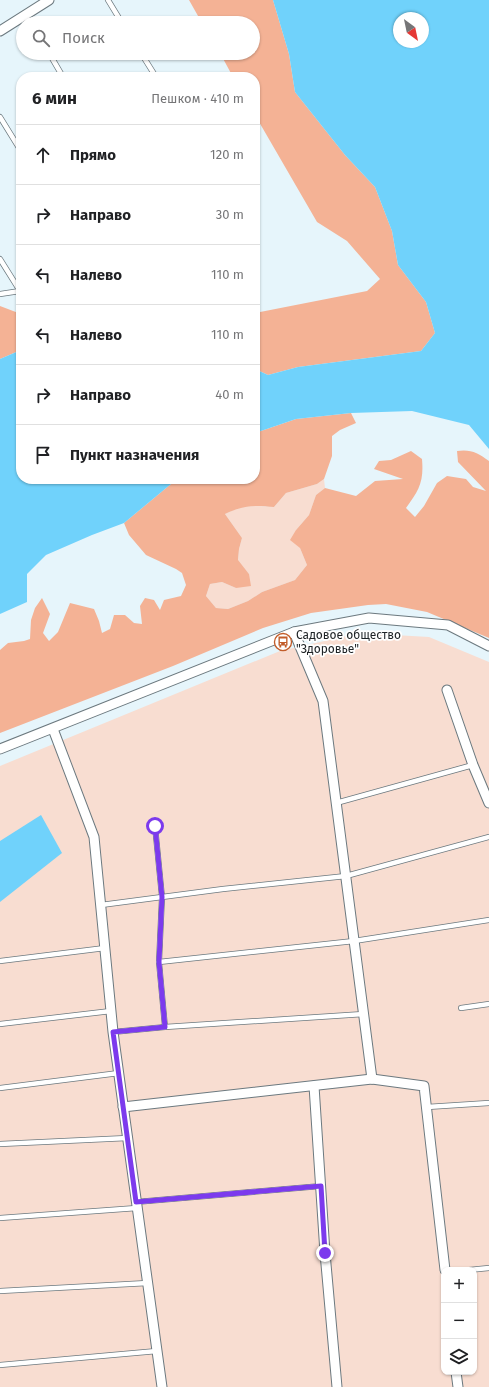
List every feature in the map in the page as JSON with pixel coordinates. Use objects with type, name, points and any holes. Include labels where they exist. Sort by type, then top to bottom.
[{"type":"street","points":[[31,16],[50,0]]},
{"type":"street","points":[[0,31],[16,24]]},
{"type":"street","points":[[0,749],[294,632],[369,618],[448,626],[489,646]]},
{"type":"street","points":[[294,632],[323,701],[372,1079]]},
{"type":"street","points":[[447,690],[473,765],[489,804]]},
{"type":"street","points":[[53,729],[94,837],[113,1032],[162,1387]]},
{"type":"street","points":[[123,1107],[372,1079],[424,1086],[445,1267]]},
{"type":"street","points":[[314,1086],[337,1387]]},
{"type":"street","points":[[456,1375],[458,1387]]},
{"type":"lane","points":[[108,0],[118,16]]},
{"type":"lane","points":[[52,60],[60,72]]},
{"type":"lane","points":[[145,60],[153,72]]},
{"type":"lane","points":[[0,117],[16,143]]},
{"type":"lane","points":[[0,259],[16,285]]},
{"type":"lane","points":[[0,294],[16,292]]},
{"type":"lane","points":[[336,803],[473,765]]},
{"type":"lane","points":[[155,826],[162,897],[159,962],[165,1027]]},
{"type":"lane","points":[[101,905],[346,876],[489,837]]},
{"type":"lane","points":[[159,962],[354,941],[489,920]]},
{"type":"lane","points":[[0,961],[105,948]]},
{"type":"lane","points":[[461,1008],[489,1004]]},
{"type":"lane","points":[[0,1024],[111,1011]]},
{"type":"lane","points":[[113,1032],[165,1027],[364,1014]]},
{"type":"lane","points":[[0,1088],[119,1073]]},
{"type":"lane","points":[[427,1106],[489,1103]]},
{"type":"lane","points":[[0,1144],[128,1138]]},
{"type":"lane","points":[[0,1218],[321,1186]]},
{"type":"lane","points":[[477,1269],[489,1268]]},
{"type":"lane","points":[[0,1290],[148,1283]]},
{"type":"lane","points":[[0,1365],[157,1351]]},
{"type":"shaded area","points":[[189,0],[273,0],[289,54],[295,92],[345,155],[375,187],[392,231],[398,265],[426,302],[435,333],[421,351],[298,367],[268,375],[260,371],[260,312],[367,291],[380,279],[347,241],[317,222],[260,124],[260,72],[230,72],[224,60],[260,60],[260,16],[198,16]]},
{"type":"shaded area","points":[[0,306],[16,312],[16,352],[0,359]]},
{"type":"shaded area","points":[[351,413],[356,423],[340,430],[332,436],[332,456],[324,479],[317,484],[286,493],[274,507],[249,506],[225,514],[242,538],[238,560],[249,574],[251,586],[236,588],[222,582],[210,584],[206,596],[216,608],[228,609],[248,601],[262,592],[295,580],[307,565],[300,548],[290,540],[296,530],[309,515],[316,495],[325,488],[356,496],[375,481],[403,479],[374,469],[379,461],[391,460],[411,451],[422,459],[420,485],[406,508],[415,517],[424,506],[437,483],[447,476],[466,479],[473,487],[486,491],[458,462],[457,451],[470,451],[489,461],[489,638],[427,612],[386,604],[311,613],[263,628],[173,666],[0,733],[0,650],[8,643],[30,639],[31,620],[35,608],[42,598],[50,614],[43,633],[49,641],[58,632],[70,603],[94,609],[102,633],[110,629],[114,615],[125,615],[134,623],[142,624],[140,606],[145,598],[154,600],[160,610],[164,600],[181,596],[186,585],[182,573],[146,555],[129,535],[124,523],[171,484],[260,484],[260,431],[296,419]]},
{"type":"shaded area","points":[[324,479],[325,488],[316,495],[309,515],[296,530],[300,548],[307,565],[295,580],[262,592],[248,601],[228,609],[216,608],[206,596],[210,584],[222,582],[236,588],[249,574],[238,561],[242,538],[225,514],[238,508],[249,506],[274,507],[286,493],[317,484]]},
{"type":"shaded area","points":[[360,633],[429,637],[489,662],[489,1387],[0,1387],[0,766],[280,651]]},
{"type":"water","points":[[273,0],[489,0],[489,449],[469,425],[412,411],[351,413],[296,419],[260,431],[260,371],[268,375],[298,367],[421,351],[435,333],[426,302],[398,265],[392,231],[375,187],[345,155],[295,92],[289,54]]},
{"type":"water","points":[[16,352],[16,484],[171,484],[124,523],[46,555],[27,574],[27,602],[0,614],[0,359]]},
{"type":"water","points":[[41,815],[62,853],[0,902],[0,841]]},
{"type":"place","name":"Садовое общество \"Здоровье\"","points":[[283,642]]},
{"type":"route","points":[[155,826],[162,897],[159,962],[165,1027],[113,1032],[136,1202],[321,1186],[325,1253]]}]
